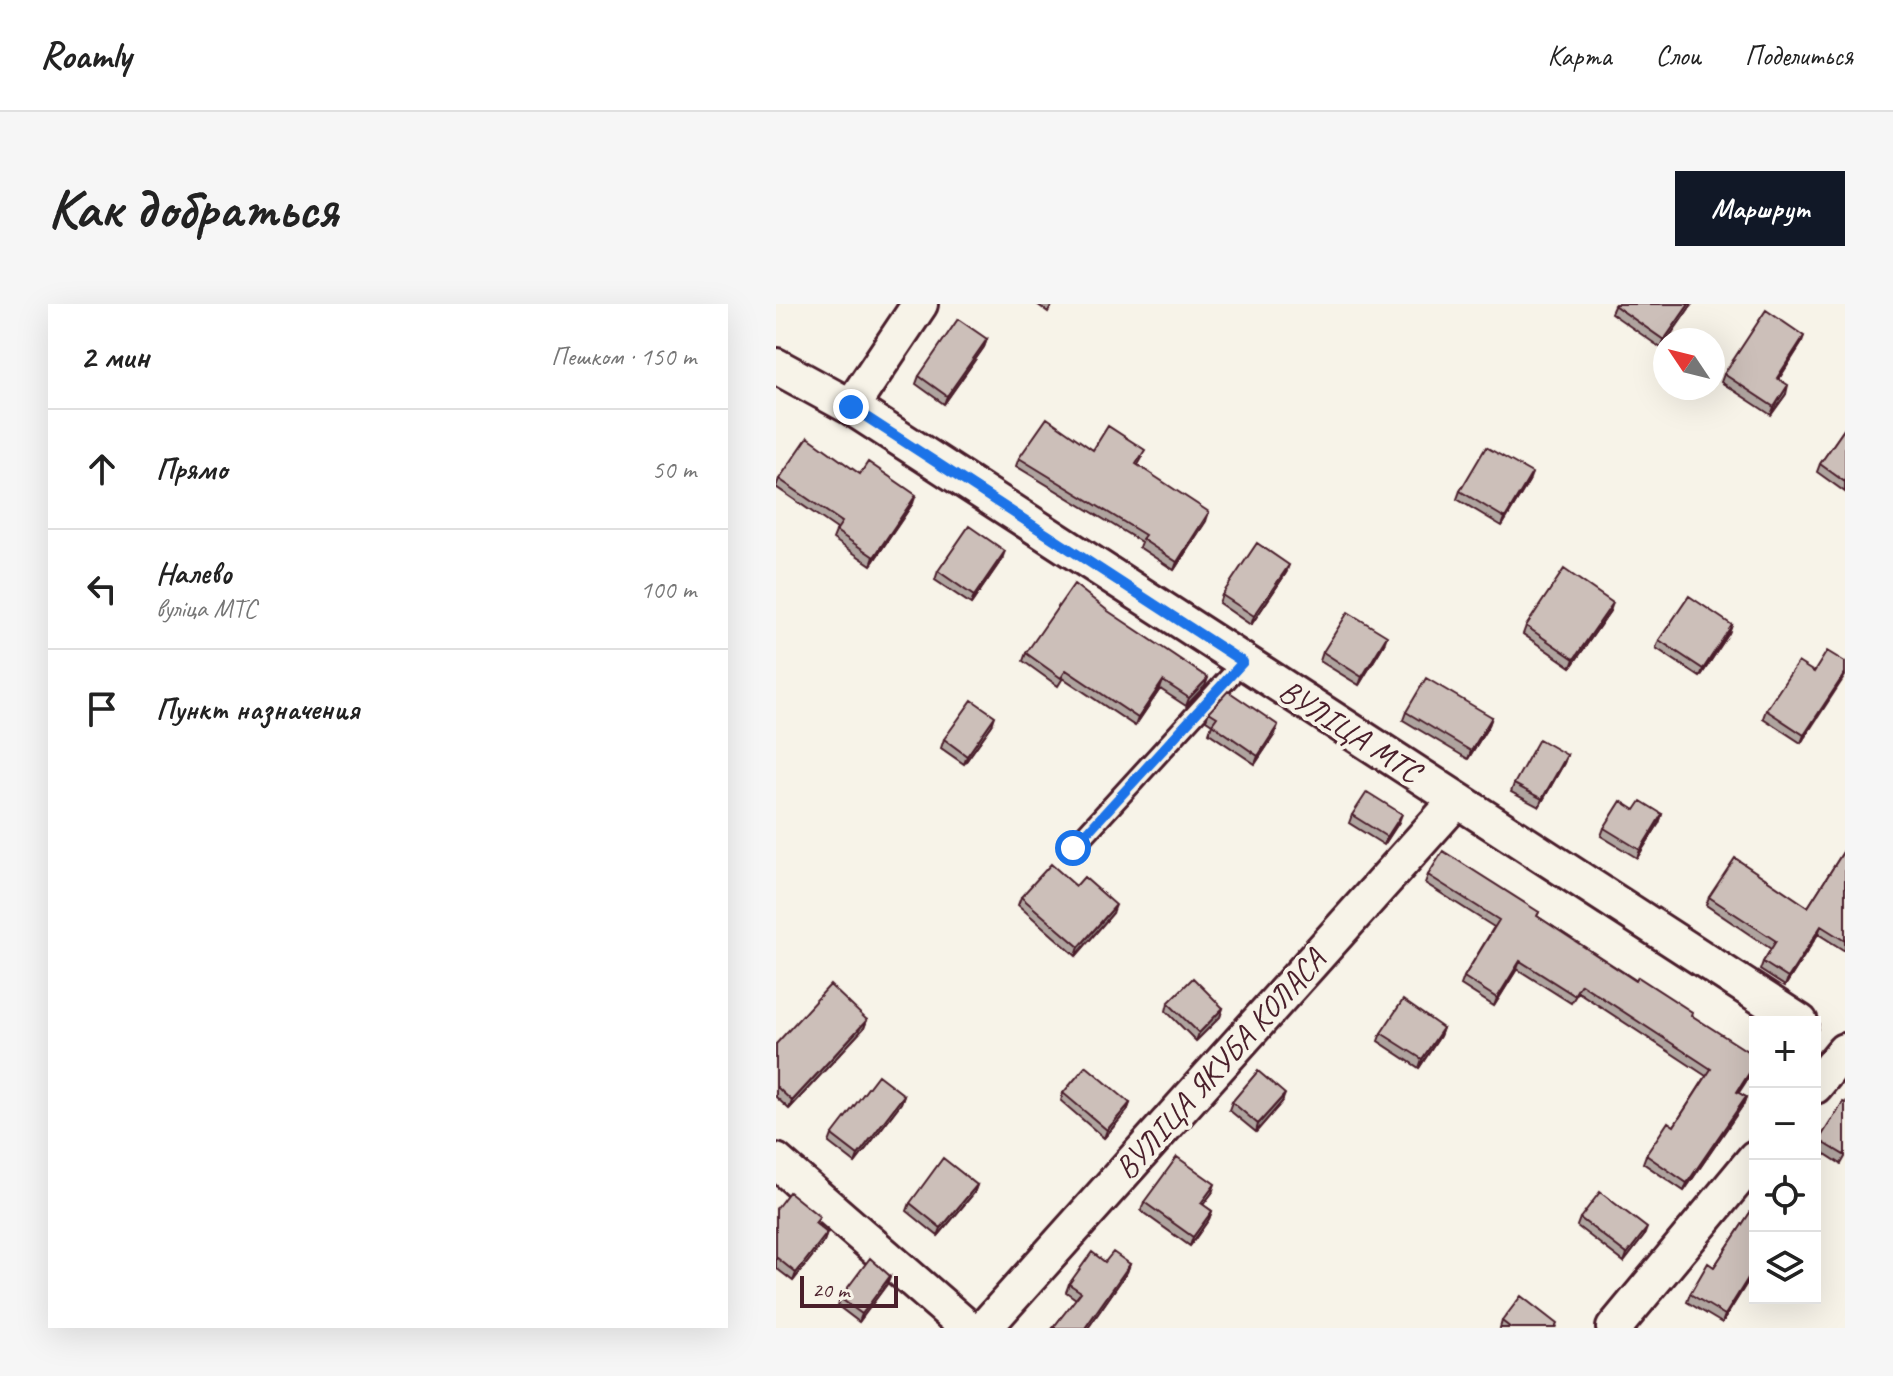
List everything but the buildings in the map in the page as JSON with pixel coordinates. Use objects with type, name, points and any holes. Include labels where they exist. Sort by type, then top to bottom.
[{"type":"street","points":[[851,407],[920,304]]},
{"type":"street","name":"ВУЛІЦА МТС","points":[[776,366],[851,407],[1791,1016]]},
{"type":"street","name":"ВУЛІЦА ЯКУБА КОЛАСА","points":[[984,1328],[1457,800]]},
{"type":"street","points":[[1821,1036],[1845,1051],[1821,1079]]},
{"type":"street","points":[[1614,1328],[1753,1160]]},
{"type":"street","points":[[776,1161],[968,1328]]},
{"type":"lane","points":[[1073,848],[1243,662]]},
{"type":"route","points":[[851,407],[1243,662],[1073,848]]}]
